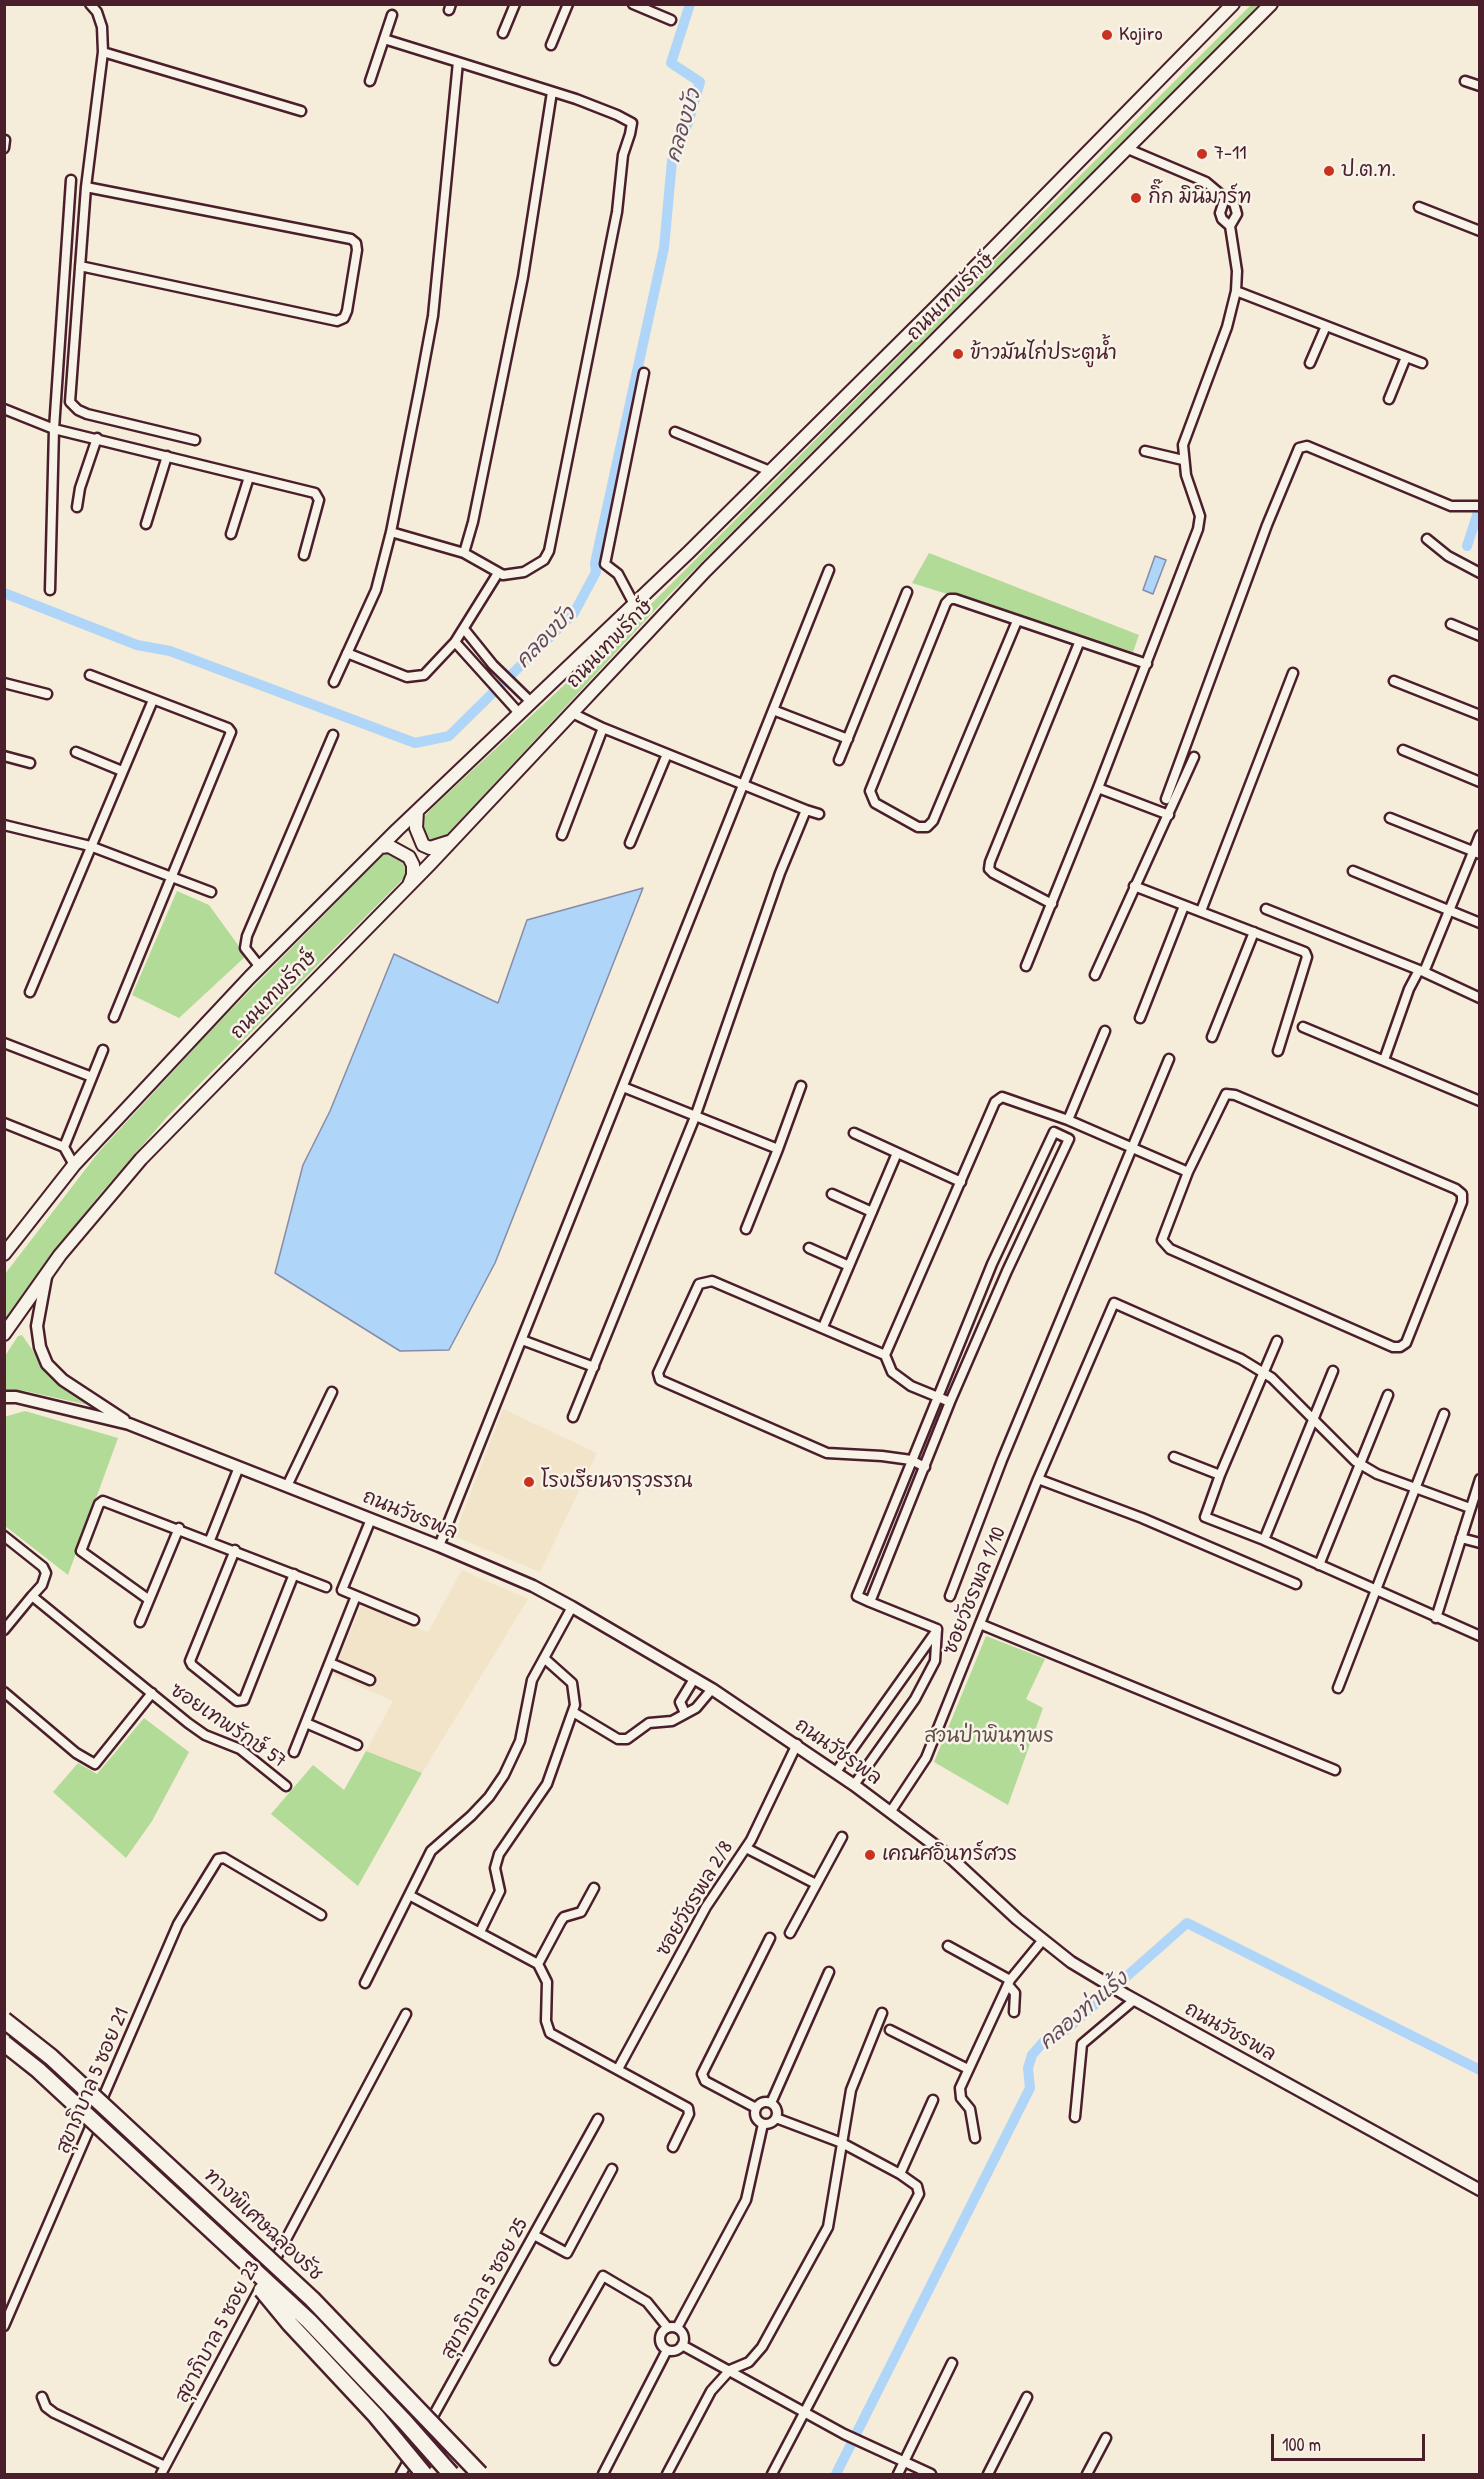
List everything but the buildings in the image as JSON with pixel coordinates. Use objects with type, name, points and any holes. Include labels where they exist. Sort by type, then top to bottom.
[{"type":"highway","name":"ทางพิเศษฉลองรัช","points":[[4,2020],[51,2057],[312,2299],[480,2475]]},
{"type":"highway","name":"ทางพิเศษฉลองรัช","points":[[4,2043],[38,2070],[232,2253],[309,2321],[405,2422],[451,2475]]},
{"type":"highway","points":[[232,2253],[290,2324],[376,2416],[424,2475]]},
{"type":"main road","name":"ถนนเทพรักษ์","points":[[4,1254],[74,1165],[260,967],[380,847],[634,604],[937,306],[1233,4]]},
{"type":"main road","name":"ถนนเทพรักษ์","points":[[4,1334],[60,1255],[141,1159],[409,886],[706,570],[1271,4]]},
{"type":"main road","points":[[417,811],[416,828],[423,845],[430,848],[438,847],[453,840]]},
{"type":"main road","points":[[380,847],[389,846],[409,857],[413,865],[413,875],[409,886]]},
{"type":"street","points":[[90,4],[97,12],[102,27],[103,52],[86,187],[70,377],[70,402],[73,407],[87,414],[195,440]]},
{"type":"street","points":[[503,33],[515,4]]},
{"type":"street","points":[[551,45],[568,4]]},
{"type":"street","points":[[633,4],[671,20]]},
{"type":"street","points":[[370,81],[392,15]]},
{"type":"street","points":[[384,39],[576,99],[632,123],[623,155],[617,212],[549,551],[544,561],[524,573],[503,575],[464,554],[391,532]]},
{"type":"street","points":[[103,52],[301,111]]},
{"type":"street","points":[[334,682],[376,590],[391,532],[433,316],[458,62]]},
{"type":"street","points":[[1465,81],[1479,86]]},
{"type":"street","points":[[464,554],[473,522],[523,277],[552,92]]},
{"type":"street","points":[[1128,149],[1206,182],[1234,203],[1237,214],[1230,226]]},
{"type":"street","points":[[50,590],[54,429],[71,180]]},
{"type":"street","points":[[80,266],[337,321],[344,318],[347,311],[357,250],[356,243],[351,239],[86,187]]},
{"type":"street","points":[[1026,966],[1146,664],[1200,516],[1183,460],[1186,430],[1227,327],[1236,291],[1237,271],[1230,226],[1221,216],[1220,209],[1225,198]]},
{"type":"street","points":[[1419,207],[1479,231]]},
{"type":"street","points":[[1236,291],[1422,363]]},
{"type":"street","points":[[1310,363],[1326,326]]},
{"type":"street","points":[[1389,399],[1406,357]]},
{"type":"street","points":[[634,604],[618,574],[605,564],[644,373]]},
{"type":"street","points":[[4,409],[54,429],[315,493],[318,496],[304,555]]},
{"type":"street","points":[[675,432],[770,471]]},
{"type":"street","points":[[77,507],[80,488],[97,438]]},
{"type":"street","points":[[1166,799],[1267,525],[1299,448],[1307,446],[1451,506],[1475,506]]},
{"type":"street","points":[[1145,451],[1183,460]]},
{"type":"street","points":[[146,524],[168,456]]},
{"type":"street","points":[[231,534],[249,477]]},
{"type":"street","points":[[1427,539],[1448,556],[1479,573]]},
{"type":"street","points":[[439,1546],[829,570]]},
{"type":"street","points":[[347,653],[412,678],[424,675],[455,642],[498,573]]},
{"type":"street","points":[[839,760],[907,592]]},
{"type":"street","points":[[1017,621],[933,821],[927,827],[918,827],[874,803],[870,791],[946,603],[955,599],[1146,664]]},
{"type":"street","points":[[1451,624],[1479,636]]},
{"type":"street","points":[[464,628],[493,665],[531,702]]},
{"type":"street","points":[[455,642],[481,675],[519,713]]},
{"type":"street","points":[[1052,904],[989,869],[1079,643]]},
{"type":"street","points":[[1201,911],[1293,674]]},
{"type":"street","points":[[90,675],[228,728],[231,732],[114,1017]]},
{"type":"street","points":[[1394,681],[1479,715]]},
{"type":"street","points":[[4,683],[47,694]]},
{"type":"street","points":[[30,992],[153,700]]},
{"type":"street","points":[[773,710],[848,739]]},
{"type":"street","points":[[572,713],[603,728],[819,814]]},
{"type":"street","points":[[562,835],[603,728]]},
{"type":"street","points":[[260,967],[245,948],[247,936],[333,735]]},
{"type":"street","points":[[1403,750],[1479,782]]},
{"type":"street","points":[[76,753],[122,771]]},
{"type":"street","points":[[630,843],[667,754]]},
{"type":"street","points":[[4,756],[30,763]]},
{"type":"street","points":[[1095,975],[1194,756]]},
{"type":"street","points":[[1098,788],[1169,815]]},
{"type":"street","points":[[573,1417],[695,1117],[747,973],[758,934],[806,810]]},
{"type":"street","points":[[1390,818],[1476,853]]},
{"type":"street","points":[[4,825],[90,846],[211,892]]},
{"type":"street","points":[[1384,1060],[1409,989],[1422,971],[1476,853],[1479,835]]},
{"type":"street","points":[[1353,871],[1479,923]]},
{"type":"street","points":[[1134,886],[1297,947],[1307,957],[1278,1051]]},
{"type":"street","points":[[1140,1018],[1184,906]]},
{"type":"street","points":[[1266,909],[1422,971],[1479,998]]},
{"type":"street","points":[[1212,1037],[1254,932]]},
{"type":"street","points":[[1303,1027],[1479,1101]]},
{"type":"street","points":[[1068,1120],[1105,1031]]},
{"type":"street","points":[[4,1043],[92,1077]]},
{"type":"street","points":[[64,1147],[103,1050]]},
{"type":"street","points":[[950,1596],[1002,1460],[1169,1059]]},
{"type":"street","points":[[746,1228],[801,1086]]},
{"type":"street","points":[[623,1088],[778,1149]]},
{"type":"street","points":[[1226,1094],[1235,1095],[1456,1189],[1462,1194],[1462,1202],[1406,1343],[1400,1347],[1393,1347],[1165,1246],[1162,1240],[1188,1172],[1226,1094]]},
{"type":"street","points":[[885,1355],[995,1102],[1002,1097],[1068,1120],[1188,1172]]},
{"type":"street","points":[[4,1123],[64,1147],[74,1165]]},
{"type":"street","points":[[870,1602],[950,1402],[1007,1270],[1069,1139],[1054,1132],[992,1264],[857,1596],[870,1602],[937,1629]]},
{"type":"street","points":[[854,1133],[961,1182]]},
{"type":"street","points":[[823,1327],[897,1153]]},
{"type":"street","points":[[832,1194],[872,1212]]},
{"type":"street","points":[[809,1248],[849,1266]]},
{"type":"street","points":[[992,1264],[1007,1270]]},
{"type":"street","name":"ถนนวัชรพล","points":[[46,1277],[37,1326],[40,1347],[47,1364],[63,1380],[129,1424]]},
{"type":"street","points":[[925,1467],[911,1461],[827,1453],[660,1380],[658,1377],[699,1284],[712,1281],[885,1355],[892,1372],[911,1386],[950,1402]]},
{"type":"street","name":"ซอยวัชรพล 1/10","points":[[891,1812],[926,1758],[1038,1479],[1114,1303],[1240,1359],[1264,1373]]},
{"type":"street","points":[[522,1340],[594,1367]]},
{"type":"street","points":[[1277,1341],[1220,1475],[1205,1517],[1264,1540],[1479,1636]]},
{"type":"street","points":[[1264,1540],[1333,1371]]},
{"type":"street","points":[[1264,1373],[1360,1464],[1377,1474],[1470,1508]]},
{"type":"street","points":[[287,1486],[332,1392]]},
{"type":"street","points":[[1319,1565],[1388,1395]]},
{"type":"street","name":"ถนนวัชรพล","points":[[4,1397],[16,1397],[129,1424],[439,1546],[532,1586],[572,1607],[712,1689],[797,1744],[949,1856],[1042,1941],[1099,1978],[1479,2190]]},
{"type":"street","points":[[1338,1688],[1444,1414]]},
{"type":"street","points":[[1174,1457],[1220,1475]]},
{"type":"street","points":[[210,1540],[239,1467]]},
{"type":"street","points":[[1038,1479],[1142,1518],[1296,1584]]},
{"type":"street","points":[[1436,1618],[1479,1479]]},
{"type":"street","points":[[148,1599],[81,1551],[99,1504],[107,1500],[326,1587]]},
{"type":"street","points":[[371,1519],[342,1590],[414,1620]]},
{"type":"street","points":[[140,1622],[179,1528]]},
{"type":"street","points":[[4,1536],[43,1567],[46,1573],[42,1584],[4,1630]]},
{"type":"street","points":[[1461,1538],[1479,1543]]},
{"type":"street","points":[[235,1550],[190,1660],[192,1665],[237,1701],[244,1700],[294,1574]]},
{"type":"street","name":"ซอยเทพรักษ์ 57","points":[[32,1596],[205,1735],[240,1749],[286,1786]]},
{"type":"street","points":[[294,1752],[356,1596]]},
{"type":"street","points":[[365,1983],[431,1851],[471,1816],[489,1797],[504,1775],[520,1741],[532,1680],[572,1607]]},
{"type":"street","points":[[980,1624],[1335,1770]]},
{"type":"street","points":[[836,1772],[937,1629]]},
{"type":"street","points":[[854,1785],[915,1699],[934,1661],[937,1629]]},
{"type":"street","points":[[480,1932],[500,1893],[495,1868],[499,1854],[548,1784],[576,1701],[573,1686],[544,1658]]},
{"type":"street","points":[[330,1663],[370,1680]]},
{"type":"street","points":[[685,1713],[680,1702],[694,1679]]},
{"type":"street","points":[[573,1712],[623,1740],[634,1736],[649,1723],[666,1723],[700,1705],[712,1689]]},
{"type":"street","name":"ซอยเทพรักษ์ 57","points":[[4,1692],[76,1753],[95,1764],[152,1693]]},
{"type":"street","points":[[306,1723],[357,1745]]},
{"type":"street","name":"ซอยวัชรพล 2/8","points":[[618,2069],[706,1907],[746,1848],[797,1744]]},
{"type":"street","points":[[790,1933],[842,1837]]},
{"type":"street","points":[[746,1848],[816,1884]]},
{"type":"street","name":"สุขาภิบาล 5 ซอย 21","points":[[4,2326],[178,1924],[218,1859],[224,1858],[321,1915]]},
{"type":"street","points":[[538,1964],[561,1921],[564,1917],[580,1912],[594,1888]]},
{"type":"street","points":[[410,1895],[538,1964],[547,1982],[546,2021],[550,2033],[688,2108],[689,2114],[673,2147]]},
{"type":"street","points":[[756,2108],[705,2081],[702,2074],[770,1938]]},
{"type":"street","points":[[975,2138],[970,2109],[961,2098],[960,2088],[1009,1982],[1042,1941]]},
{"type":"street","points":[[948,1946],[1009,1982],[1015,1993],[1014,2012]]},
{"type":"street","points":[[771,2103],[829,1972]]},
{"type":"street","points":[[1075,2116],[1082,2044],[1130,1997]]},
{"type":"street","points":[[667,2475],[711,2391],[730,2370],[749,2362],[757,2355],[828,2227],[851,2090],[882,2013]]},
{"type":"street","name":"สุขาภิบาล 5 ซอย 23","points":[[163,2470],[406,2014]]},
{"type":"street","points":[[890,2030],[968,2068]]},
{"type":"street","points":[[900,2174],[933,2100]]},
{"type":"street","points":[[756,2108],[763,2103],[771,2103]]},
{"type":"street","points":[[771,2103],[776,2109],[776,2118]]},
{"type":"street","points":[[756,2108],[756,2116],[763,2124]]},
{"type":"street","points":[[763,2124],[770,2123],[776,2118]]},
{"type":"street","points":[[772,2475],[919,2194],[917,2186],[900,2174],[842,2143],[776,2118]]},
{"type":"street","name":"สุขาภิบาล 5 ซอย 25","points":[[401,2475],[598,2119]]},
{"type":"street","points":[[555,2360],[603,2276],[647,2302],[673,2328],[683,2334],[682,2345],[676,2351],[668,2350],[660,2339],[673,2328],[746,2200],[763,2124]]},
{"type":"street","points":[[534,2235],[567,2253],[612,2169]]},
{"type":"street","points":[[682,2345],[865,2445],[931,2475]]},
{"type":"street","points":[[603,2475],[668,2350]]},
{"type":"street","points":[[898,2475],[952,2363]]},
{"type":"street","points":[[42,2397],[46,2407],[54,2413],[163,2470]]},
{"type":"street","points":[[988,2475],[1027,2397]]},
{"type":"street","points":[[1086,2475],[1106,2438]]},
{"type":"shaded area","name":"โรงเรียนจารุวรรณ","points":[[503,1409],[597,1453],[540,1572],[454,1536]]},
{"type":"shaded area","points":[[462,1570],[528,1599],[422,1773],[366,1751],[393,1701],[332,1674],[361,1606],[428,1632]]},
{"type":"green space","points":[[1251,5],[1259,5],[671,593],[444,838],[434,842],[427,841],[419,829],[422,819],[433,807],[648,607]]},
{"type":"green space","points":[[929,553],[1139,635],[1133,652],[912,583]]},
{"type":"green space","points":[[393,851],[407,862],[405,877],[167,1117],[96,1199],[5,1322],[5,1274],[98,1153],[214,1027],[385,853]]},
{"type":"green space","points":[[177,891],[209,905],[246,956],[179,1018],[132,995]]},
{"type":"green space","points":[[22,1335],[48,1373],[93,1406],[25,1391],[5,1390],[5,1356],[18,1336]]},
{"type":"green space","points":[[25,1411],[118,1438],[68,1575],[5,1526],[4,1417]]},
{"type":"green space","name":"สวนป่าพินทุพร","points":[[986,1636],[1045,1659],[1026,1699],[1043,1708],[1008,1805],[934,1762]]},
{"type":"green space","points":[[144,1718],[189,1752],[152,1821],[126,1858],[53,1792],[78,1763],[97,1774]]},
{"type":"green space","points":[[366,1751],[422,1773],[358,1886],[271,1814],[313,1765],[344,1790]]},
{"type":"water","points":[[1155,556],[1166,560],[1153,594],[1143,590]]},
{"type":"water","points":[[643,888],[495,1263],[449,1350],[400,1351],[275,1273],[303,1165],[330,1111],[394,954],[498,1003],[527,920]]},
{"type":"waterway","name":"คลองบัว","points":[[4,593],[137,645],[170,651],[415,743],[449,736],[574,613],[596,572],[595,563],[664,248],[672,161],[688,123],[700,82],[671,63],[690,4]]},
{"type":"waterway","points":[[1467,546],[1480,506]]},
{"type":"waterway","name":"คลองท่าแร้ง","points":[[836,2474],[1030,2088],[1028,2068],[1032,2055],[1045,2040],[1066,2030],[1187,1923],[1480,2070]]},
{"type":"place","name":"Kojiro","points":[[1107,35]]},
{"type":"place","name":"7-11","points":[[1202,154]]},
{"type":"place","name":"ป.ต.ท.","points":[[1329,171]]},
{"type":"place","name":"กิ๊ก มินิมาร์ท","points":[[1136,198]]},
{"type":"place","name":"ข้าวมันไก่ประตูน้ำ","points":[[958,354]]},
{"type":"place","name":"โรงเรียนจารุวรรณ","points":[[529,1482]]},
{"type":"place","name":"เคณศอินทร์ศวร","points":[[870,1855]]}]
